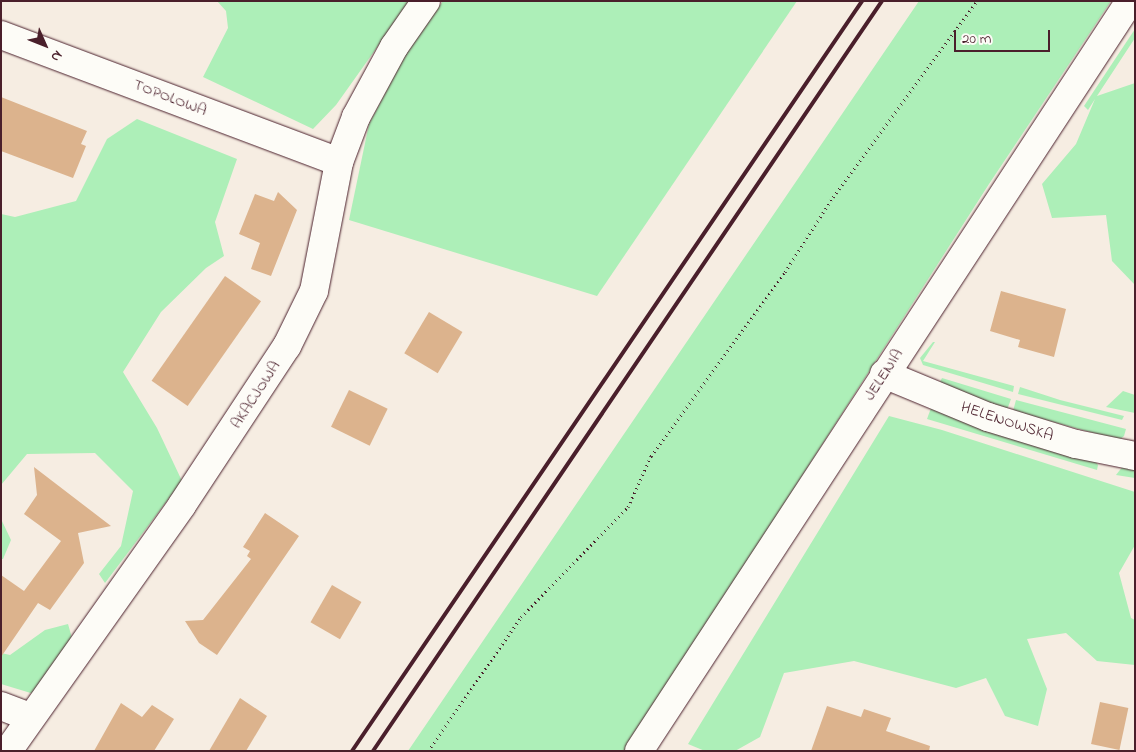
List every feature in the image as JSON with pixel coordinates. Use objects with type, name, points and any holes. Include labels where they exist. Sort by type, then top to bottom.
[{"type":"street","name":"AKACJOWA","points":[[8,751],[30,717],[182,505],[288,346],[314,291],[339,162],[356,116],[389,56],[426,1]]},
{"type":"street","name":"JELENIA","points":[[639,751],[884,374],[1130,1]]},
{"type":"street","name":"TOPOLOWA","points":[[1,35],[339,162]]},
{"type":"street","name":"HELENOWSKA","points":[[884,374],[988,417],[1076,444],[1135,456]]},
{"type":"street","points":[[1,706],[30,717]]},
{"type":"path","points":[[428,751],[521,617],[628,507],[651,456],[785,272],[833,197],[976,1]]},
{"type":"green space","points":[[217,1],[410,1],[336,105],[313,129],[203,77],[228,28],[226,11]]},
{"type":"green space","points":[[443,1],[797,1],[597,296],[349,220],[369,124],[406,53]]},
{"type":"green space","points":[[919,1],[1111,1],[989,184],[626,751],[408,751]]},
{"type":"green space","points":[[1135,29],[1135,38],[1097,96],[1135,83],[1135,285],[1112,261],[1106,215],[1052,218],[1042,184],[1076,144],[1095,99],[1088,110],[1084,106]]},
{"type":"green space","points":[[137,119],[237,159],[215,222],[224,256],[206,268],[161,312],[123,372],[157,428],[182,481],[105,583],[99,574],[121,546],[133,491],[95,453],[27,454],[1,485],[1,214],[15,217],[76,201],[107,139]]},
{"type":"green space","points":[[935,342],[923,361],[1014,386],[1013,392],[923,365],[920,358]]},
{"type":"green space","points":[[942,378],[1011,399],[1007,410],[939,384]]},
{"type":"green space","points":[[1020,387],[1060,400],[1124,416],[1122,420],[1018,394]]},
{"type":"green space","points":[[1123,391],[1135,395],[1135,413],[1106,407]]},
{"type":"green space","points":[[1016,400],[1126,429],[1124,436],[1119,440],[1013,411]]},
{"type":"green space","points":[[931,408],[1094,459],[1098,465],[1097,470],[927,419]]},
{"type":"green space","points":[[889,416],[942,430],[1135,492],[1135,545],[1119,573],[1131,618],[1135,620],[1135,665],[1097,661],[1066,633],[1027,639],[1047,689],[1038,726],[1005,716],[986,678],[956,688],[854,661],[784,673],[760,737],[735,751],[705,751],[688,744]]},
{"type":"green space","points":[[1123,466],[1135,468],[1135,478],[1116,475]]},
{"type":"green space","points":[[1,519],[11,540],[3,559],[1,559]]},
{"type":"green space","points":[[68,624],[74,645],[34,694],[1,684],[1,653],[10,655],[45,630]]},
{"type":"building","points":[[1,97],[87,131],[81,144],[86,146],[73,178],[1,151]]},
{"type":"building","points":[[278,192],[297,210],[271,276],[251,269],[260,243],[239,234],[255,194],[274,201]]},
{"type":"building","points":[[225,276],[261,301],[188,406],[152,381]]},
{"type":"building","points":[[1001,291],[1066,309],[1054,357],[1018,347],[1020,340],[990,331]]},
{"type":"building","points":[[429,312],[462,332],[438,373],[404,353]]},
{"type":"building","points":[[349,390],[388,409],[370,446],[331,427]]},
{"type":"building","points":[[34,467],[111,526],[78,533],[84,563],[50,610],[38,603],[1,657],[1,575],[24,591],[61,541],[24,514],[37,495]]},
{"type":"building","points":[[265,513],[299,536],[217,655],[199,643],[185,621],[203,620],[251,559],[247,556],[250,551],[243,547]]},
{"type":"building","points":[[332,585],[361,602],[340,639],[310,622]]},
{"type":"building","points":[[240,698],[267,716],[246,751],[209,751]]},
{"type":"building","points":[[1100,702],[1128,708],[1119,750],[1091,744]]},
{"type":"building","points":[[121,703],[142,717],[152,705],[174,719],[154,751],[94,751]]},
{"type":"building","points":[[827,706],[861,717],[864,709],[891,718],[886,731],[930,746],[929,751],[811,751]]},
{"type":"railway","points":[[352,751],[862,1]]},
{"type":"railway","points":[[373,751],[882,1]]}]
